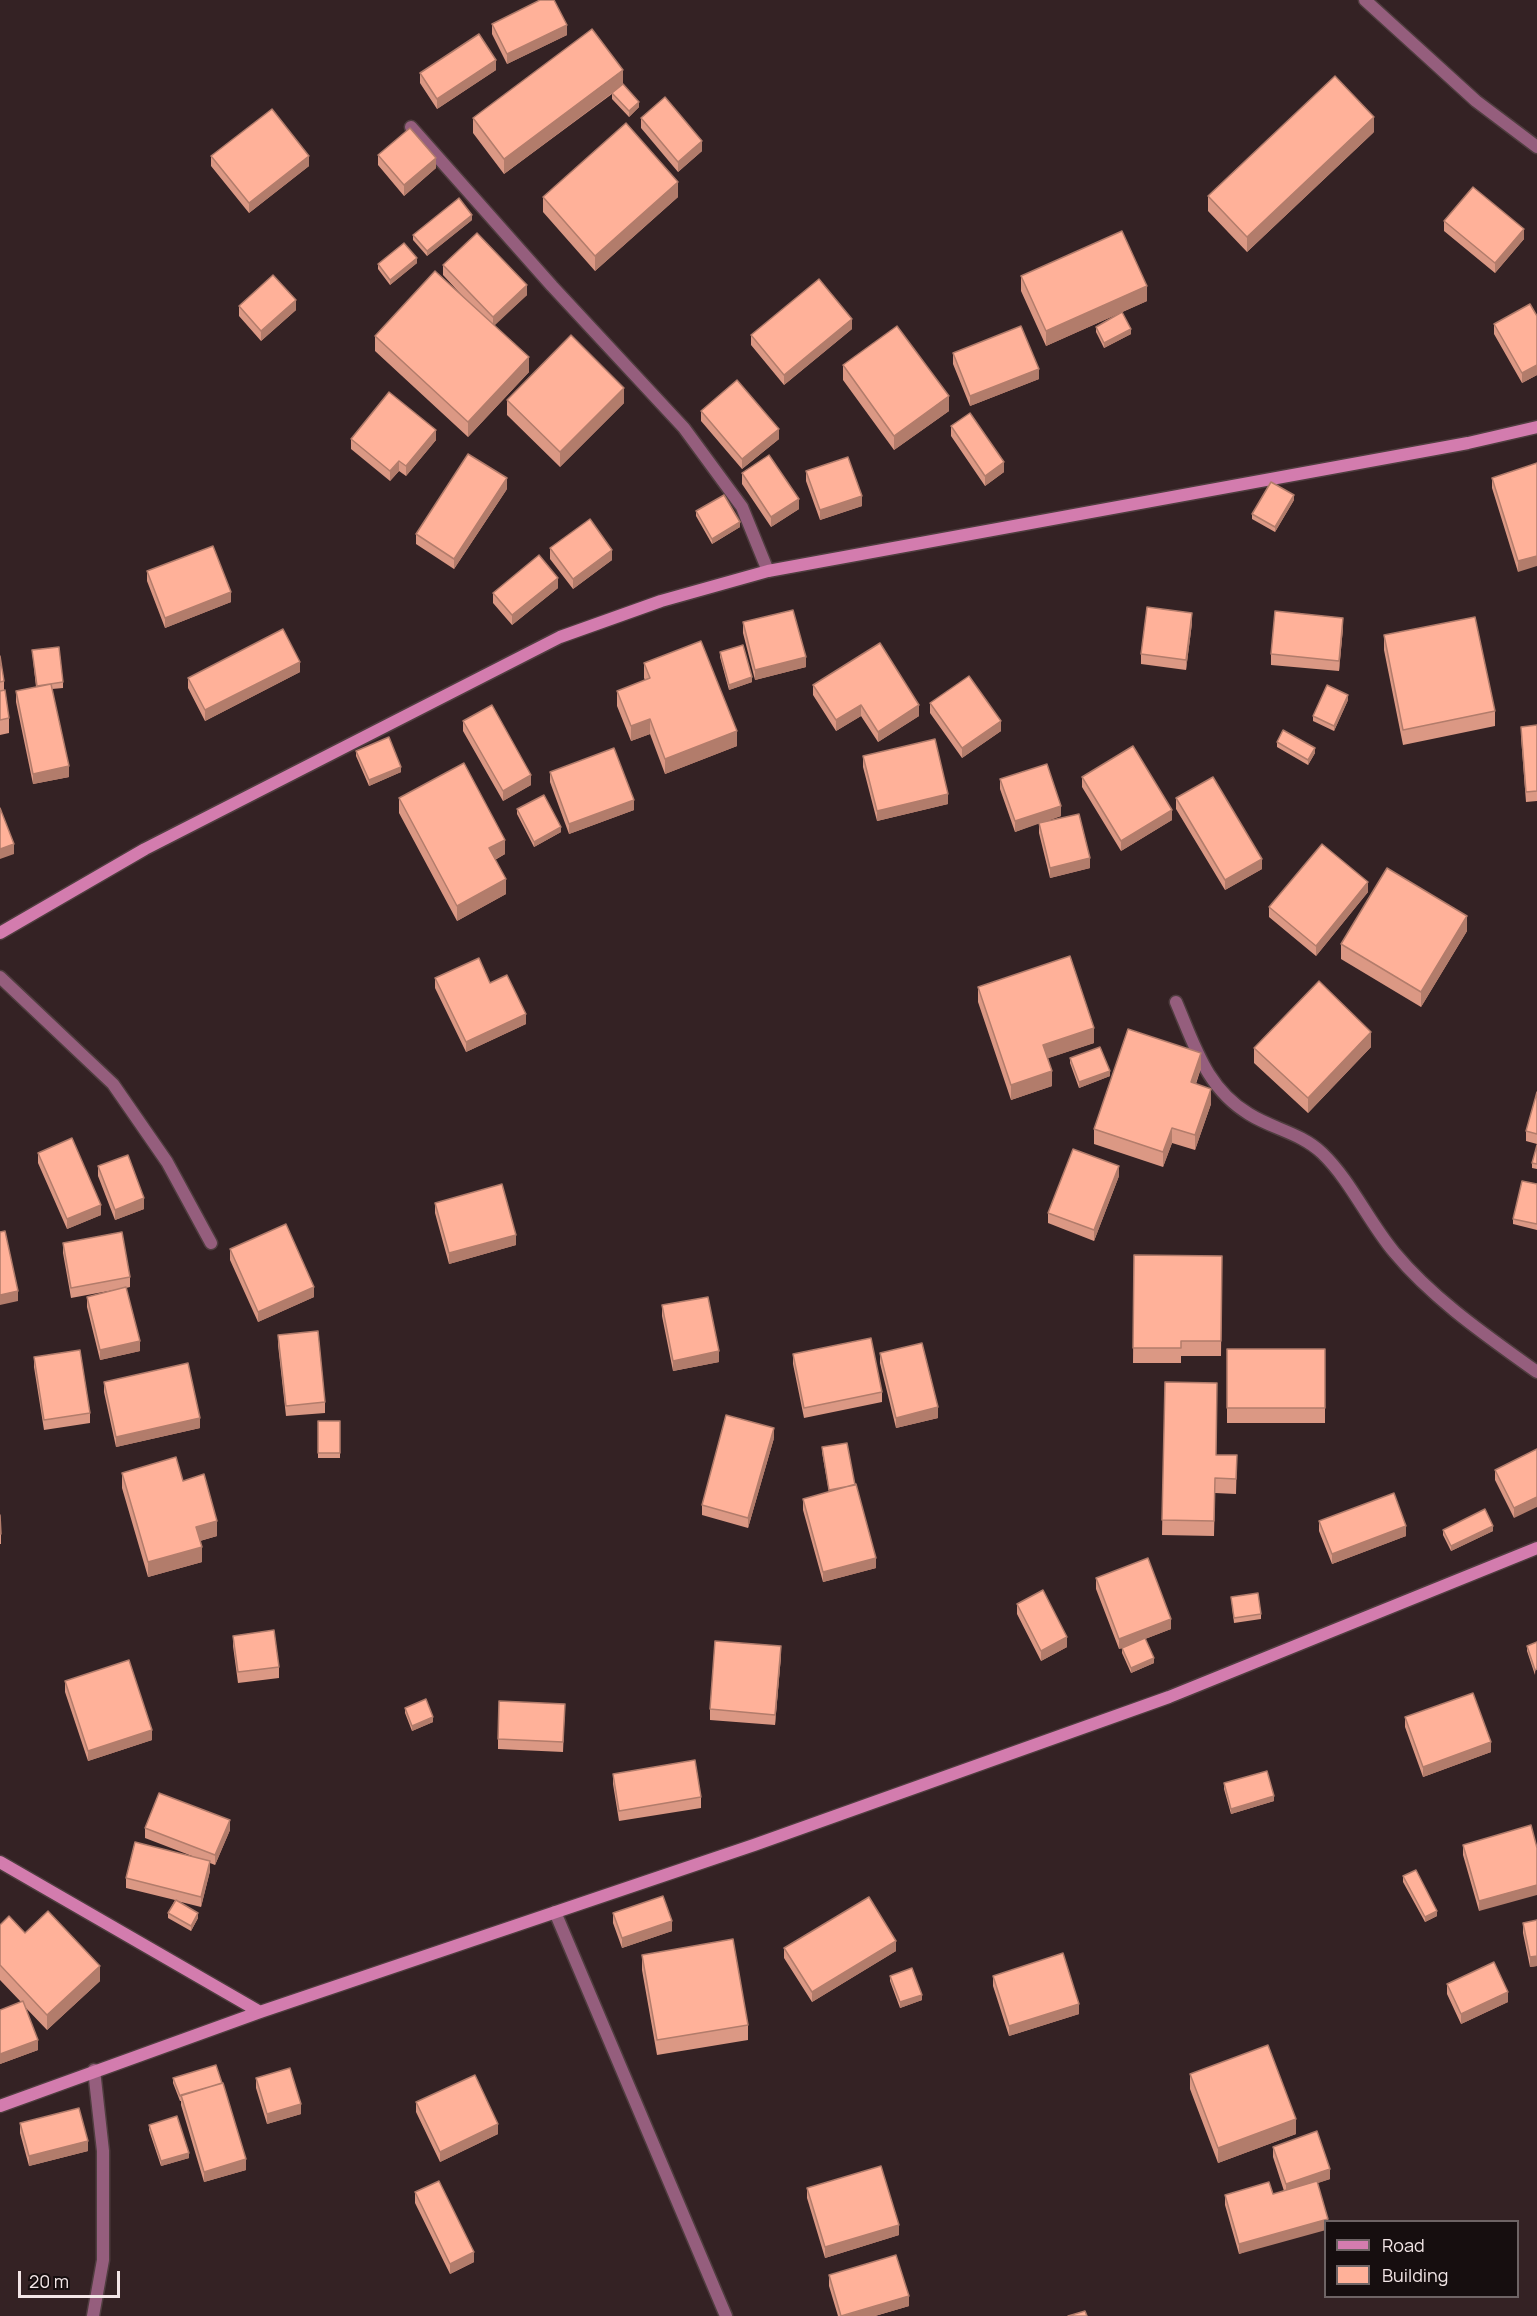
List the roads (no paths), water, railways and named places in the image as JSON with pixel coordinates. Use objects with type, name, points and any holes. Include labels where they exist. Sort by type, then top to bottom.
[{"type":"main road","points":[[0,933],[145,849],[560,637],[661,601],[768,571],[1456,445],[1537,427]]},
{"type":"main road","points":[[0,2106],[94,2070],[765,1841],[1169,1697],[1537,1548]]},
{"type":"main road","points":[[0,1862],[260,2012]]},
{"type":"street","points":[[1365,0],[1476,101],[1537,147]]},
{"type":"street","points":[[411,127],[552,286],[684,428],[742,507],[768,571]]},
{"type":"street","points":[[0,977],[113,1084],[167,1162],[211,1243]]},
{"type":"street","points":[[1176,1002],[1215,1086],[1250,1114],[1291,1132],[1322,1153],[1370,1214],[1393,1251],[1422,1282],[1471,1324],[1537,1372]]},
{"type":"street","points":[[555,1912],[726,2316]]},
{"type":"street","points":[[93,2316],[103,2260],[103,2151],[94,2070]]}]
